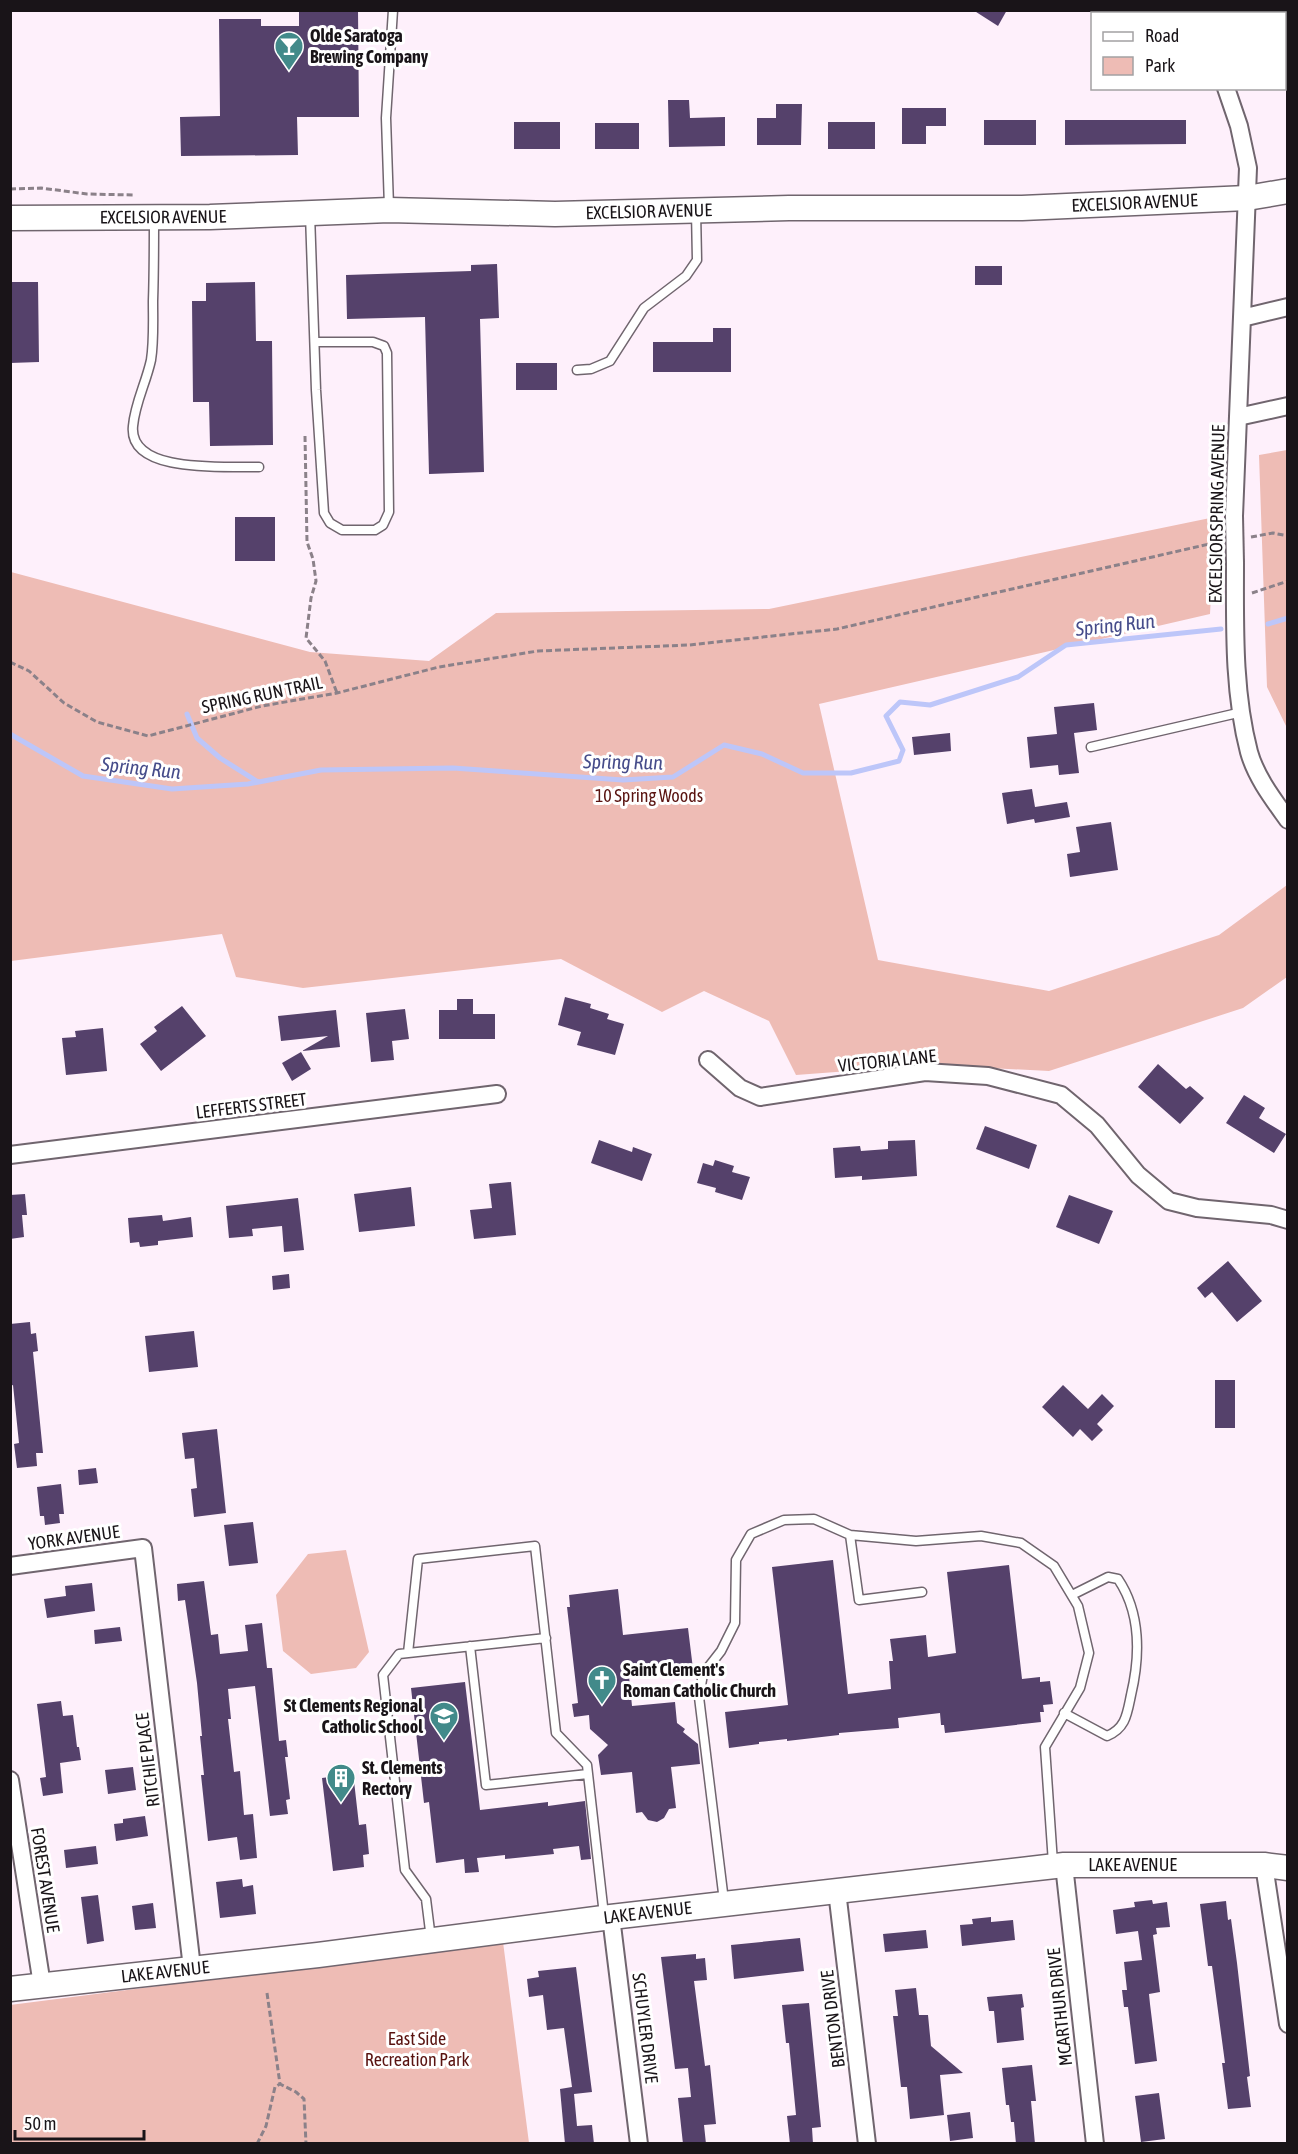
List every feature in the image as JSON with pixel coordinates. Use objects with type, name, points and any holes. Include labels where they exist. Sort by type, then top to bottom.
[{"type":"street","name":"EXCELSIOR SPRING AVENUE","points":[[1227,90],[1239,126],[1248,168],[1234,516],[1239,694],[1249,753],[1263,784],[1287,820]]},
{"type":"street","name":"EXCELSIOR AVENUE","points":[[10,218],[154,218],[389,210],[555,214],[789,208],[1022,208],[1247,198],[1287,191]]},
{"type":"street","points":[[1242,318],[1287,307]]},
{"type":"street","points":[[1238,417],[1287,406]]},
{"type":"street","name":"VICTORIA LANE","points":[[708,1060],[740,1088],[760,1097],[925,1072],[988,1076],[1061,1095],[1097,1125],[1138,1175],[1169,1202],[1197,1208],[1271,1215],[1287,1220]]},
{"type":"street","name":"LEFFERTS STREET","points":[[10,1155],[497,1094]]},
{"type":"street","name":"YORK AVENUE","points":[[10,1566],[143,1548]]},
{"type":"street","name":"RITCHIE PLACE","points":[[143,1548],[192,1968]]},
{"type":"street","name":"FOREST AVENUE","points":[[10,1780],[42,1985]]},
{"type":"street","points":[[1264,1865],[1287,2024]]},
{"type":"street","name":"LAKE AVENUE","points":[[10,1989],[1058,1866],[1264,1865],[1287,1868]]},
{"type":"street","name":"MCARTHUR DRIVE","points":[[1058,1866],[1095,2144]]},
{"type":"street","name":"BENTON DRIVE","points":[[837,1891],[867,2144]]},
{"type":"street","name":"SCHUYLER DRIVE","points":[[608,1918],[639,2144]]},
{"type":"lane","points":[[389,210],[386,118],[393,10]]},
{"type":"lane","points":[[577,370],[591,369],[610,361],[644,308],[686,276],[697,260],[696,211]]},
{"type":"lane","points":[[310,213],[315,342],[324,513],[330,523],[342,530],[375,530],[383,525],[389,512],[387,353],[384,346],[373,342],[315,342]]},
{"type":"lane","points":[[154,218],[151,358],[132,428],[135,439],[144,453],[159,460],[200,466],[259,467]]},
{"type":"lane","points":[[1090,747],[1242,712]]},
{"type":"lane","points":[[724,1904],[699,1697],[703,1674],[721,1651],[735,1623],[736,1560],[752,1534],[784,1520],[814,1519],[850,1535],[916,1541],[981,1536],[1021,1543],[1054,1566],[1078,1606],[1089,1653],[1080,1688],[1045,1747],[1058,1866]]},
{"type":"lane","points":[[850,1535],[859,1600],[922,1592]]},
{"type":"lane","points":[[431,1940],[426,1899],[405,1870],[383,1675],[404,1654],[418,1559],[535,1546],[556,1732],[587,1765],[608,1918]]},
{"type":"lane","points":[[1064,1713],[1096,1732],[1107,1736],[1116,1732],[1124,1723],[1137,1670],[1138,1646],[1135,1626],[1124,1588],[1118,1579],[1108,1577],[1072,1595]]},
{"type":"lane","points":[[404,1654],[546,1638]]},
{"type":"lane","points":[[470,1646],[486,1785],[588,1774]]},
{"type":"path","points":[[1251,537],[1273,533],[1287,536]]},
{"type":"path","name":"SPRING RUN TRAIL","points":[[10,662],[29,671],[64,703],[97,722],[148,736],[262,706],[337,693],[440,667],[538,651],[688,645],[837,629],[1218,542]]},
{"type":"path","points":[[1235,596],[1256,592],[1287,581]]},
{"type":"path","points":[[267,1993],[280,2084]]},
{"type":"path","points":[[257,2144],[266,2126],[275,2088],[280,2084]]},
{"type":"path","points":[[280,2084],[304,2099],[306,2144]]},
{"type":"green space","points":[[1288,450],[1287,728],[1267,687],[1259,455]]},
{"type":"green space","name":"10 Spring Woods","points":[[1215,517],[1210,614],[819,704],[878,960],[1049,991],[1219,935],[1287,885],[1287,977],[1243,1008],[1049,1071],[929,1065],[796,1075],[769,1021],[704,991],[662,1012],[561,959],[303,988],[236,977],[222,934],[11,961],[11,572],[310,652],[429,661],[496,613],[769,609]]},
{"type":"green space","points":[[346,1550],[369,1652],[356,1668],[311,1674],[283,1651],[276,1595],[308,1554]]},
{"type":"green space","name":"East Side Recreation Park","points":[[503,1942],[529,2143],[11,2143],[10,2005]]},
{"type":"building","name":"Olde Saratoga Brewing Company","points":[[299,10],[358,10],[359,117],[297,117],[298,155],[181,156],[180,117],[220,116],[219,19],[261,19],[261,26],[299,26]]},
{"type":"building","points":[[973,10],[1007,10],[998,26]]},
{"type":"building","points":[[668,100],[689,100],[690,118],[725,117],[725,146],[669,147]]},
{"type":"building","points":[[776,104],[802,104],[801,145],[757,145],[757,118],[776,118]]},
{"type":"building","points":[[902,108],[946,108],[946,126],[926,126],[926,144],[902,144]]},
{"type":"building","points":[[984,120],[1036,120],[1036,145],[984,145]]},
{"type":"building","points":[[1065,120],[1186,120],[1186,144],[1065,145]]},
{"type":"building","points":[[514,122],[560,122],[560,149],[514,149]]},
{"type":"building","points":[[828,122],[875,122],[875,149],[828,149]]},
{"type":"building","points":[[595,123],[639,123],[639,149],[595,149]]},
{"type":"building","points":[[497,264],[499,318],[480,319],[484,472],[429,474],[425,317],[347,319],[346,275],[471,271],[471,265]]},
{"type":"building","points":[[975,266],[1002,266],[1002,285],[975,285]]},
{"type":"building","points":[[10,282],[38,282],[39,362],[10,363]]},
{"type":"building","points":[[255,282],[256,341],[272,341],[273,445],[210,446],[209,402],[193,402],[192,301],[206,301],[206,283]]},
{"type":"building","points":[[713,328],[731,328],[731,372],[653,372],[653,342],[713,342]]},
{"type":"building","points":[[516,363],[557,363],[557,390],[516,390]]},
{"type":"building","points":[[235,517],[275,517],[275,561],[235,561]]},
{"type":"building","points":[[1094,703],[1097,730],[1074,733],[1079,773],[1059,775],[1058,765],[1030,768],[1027,737],[1057,734],[1054,707]]},
{"type":"building","points":[[950,733],[951,751],[914,755],[912,737]]},
{"type":"building","points":[[1032,789],[1035,807],[1067,802],[1070,817],[1035,823],[1034,819],[1007,824],[1002,793]]},
{"type":"building","points":[[1111,822],[1118,870],[1070,877],[1067,854],[1080,852],[1076,827]]},
{"type":"building","points":[[565,997],[591,1004],[590,1008],[609,1014],[607,1019],[624,1024],[615,1055],[577,1045],[581,1032],[558,1025]]},
{"type":"building","points":[[457,999],[473,999],[473,1014],[495,1014],[495,1039],[439,1039],[439,1010],[457,1010]]},
{"type":"building","points":[[182,1006],[206,1036],[161,1071],[140,1044],[157,1031],[154,1027]]},
{"type":"building","points":[[405,1009],[409,1039],[392,1041],[394,1060],[371,1062],[366,1013]]},
{"type":"building","points":[[336,1010],[340,1047],[302,1051],[328,1036],[281,1041],[278,1016]]},
{"type":"building","points":[[103,1028],[107,1071],[66,1075],[62,1038],[76,1037],[75,1031]]},
{"type":"building","points":[[301,1052],[311,1069],[292,1081],[282,1063]]},
{"type":"building","points":[[1158,1064],[1186,1089],[1190,1086],[1204,1098],[1180,1124],[1138,1087]]},
{"type":"building","points":[[1244,1095],[1265,1108],[1259,1118],[1286,1134],[1274,1153],[1226,1123]]},
{"type":"building","points":[[985,1126],[1037,1145],[1029,1169],[976,1149]]},
{"type":"building","points":[[599,1140],[632,1152],[633,1147],[652,1154],[642,1181],[591,1163]]},
{"type":"building","points":[[915,1140],[917,1176],[862,1180],[862,1176],[835,1178],[833,1148],[860,1146],[861,1151],[888,1149],[888,1141]]},
{"type":"building","points":[[715,1160],[734,1166],[732,1172],[750,1177],[742,1200],[715,1192],[716,1188],[697,1183],[703,1163],[713,1166]]},
{"type":"building","points":[[511,1182],[516,1235],[474,1239],[470,1210],[492,1208],[489,1184]]},
{"type":"building","points":[[411,1187],[415,1226],[359,1232],[354,1194]]},
{"type":"building","points":[[25,1194],[27,1215],[22,1215],[24,1237],[10,1239],[10,1195]]},
{"type":"building","points":[[1069,1195],[1113,1211],[1099,1244],[1056,1227]]},
{"type":"building","points":[[298,1198],[304,1250],[284,1252],[282,1226],[252,1229],[253,1236],[229,1238],[226,1206]]},
{"type":"building","points":[[162,1215],[163,1221],[191,1217],[193,1237],[158,1241],[158,1245],[140,1247],[139,1242],[130,1243],[128,1218]]},
{"type":"building","points":[[1228,1261],[1262,1301],[1237,1322],[1212,1292],[1205,1298],[1197,1288]]},
{"type":"building","points":[[289,1274],[290,1288],[273,1290],[272,1276]]},
{"type":"building","points":[[30,1322],[31,1334],[36,1333],[38,1351],[33,1352],[43,1453],[36,1453],[37,1466],[17,1468],[14,1444],[19,1443],[13,1385],[10,1386],[10,1324]]},
{"type":"building","points":[[194,1331],[198,1367],[149,1372],[145,1336]]},
{"type":"building","points":[[1215,1380],[1235,1380],[1235,1428],[1215,1428]]},
{"type":"building","points":[[1063,1385],[1088,1409],[1102,1394],[1114,1406],[1097,1424],[1103,1430],[1092,1441],[1080,1429],[1073,1437],[1042,1407]]},
{"type":"building","points":[[217,1429],[226,1513],[194,1517],[191,1489],[197,1488],[194,1458],[185,1459],[182,1433]]},
{"type":"building","points":[[96,1468],[98,1483],[79,1485],[78,1470]]},
{"type":"building","points":[[61,1484],[64,1514],[59,1514],[60,1523],[45,1525],[44,1516],[40,1516],[37,1487]]},
{"type":"building","points":[[253,1522],[258,1563],[229,1566],[224,1525]]},
{"type":"building","points":[[833,1560],[848,1694],[891,1689],[889,1661],[893,1661],[890,1639],[926,1635],[928,1657],[956,1653],[947,1572],[1009,1565],[1022,1679],[1040,1677],[1040,1682],[1050,1681],[1053,1704],[1043,1705],[1044,1712],[1040,1712],[1041,1722],[945,1733],[944,1725],[941,1725],[940,1713],[898,1718],[899,1728],[759,1742],[759,1744],[729,1748],[725,1712],[788,1705],[772,1567]]},
{"type":"building","points":[[204,1581],[211,1635],[218,1634],[220,1654],[248,1651],[245,1625],[262,1623],[267,1668],[272,1668],[279,1741],[286,1740],[288,1757],[285,1757],[290,1799],[286,1800],[288,1814],[270,1816],[255,1686],[228,1689],[231,1719],[228,1719],[234,1772],[240,1771],[244,1815],[253,1814],[257,1858],[240,1860],[237,1837],[208,1841],[201,1775],[204,1775],[197,1683],[185,1600],[178,1601],[177,1584]]},
{"type":"building","points":[[92,1583],[95,1611],[47,1618],[44,1599],[66,1596],[65,1586]]},
{"type":"building","name":"Saint Clement's Roman Catholic Church","points":[[618,1589],[623,1635],[688,1628],[693,1669],[629,1676],[632,1706],[675,1702],[677,1723],[685,1729],[683,1732],[698,1744],[700,1764],[671,1767],[676,1808],[669,1809],[664,1818],[657,1822],[648,1820],[642,1812],[636,1813],[632,1772],[601,1775],[598,1755],[608,1745],[590,1729],[589,1715],[574,1717],[572,1704],[578,1703],[567,1607],[570,1607],[569,1595]]},
{"type":"building","points":[[120,1627],[122,1641],[95,1644],[94,1630]]},
{"type":"building","name":"St Clements Regional Catholic School","points":[[465,1682],[480,1810],[548,1802],[548,1806],[585,1801],[591,1859],[581,1860],[579,1846],[553,1849],[554,1854],[505,1859],[505,1855],[477,1858],[479,1872],[465,1873],[464,1859],[436,1863],[429,1802],[424,1803],[411,1688]]},
{"type":"building","points":[[61,1701],[63,1716],[73,1715],[81,1760],[60,1763],[63,1793],[43,1796],[40,1778],[46,1777],[37,1704]]},
{"type":"building","points":[[133,1767],[136,1790],[108,1794],[105,1770]]},
{"type":"building","name":"St. Clements Rectory","points":[[345,1775],[346,1782],[354,1781],[359,1825],[366,1824],[369,1854],[363,1855],[364,1867],[333,1871],[322,1778]]},
{"type":"building","points":[[145,1816],[148,1836],[116,1841],[114,1824],[123,1823],[123,1819]]},
{"type":"building","points":[[96,1846],[98,1864],[66,1868],[64,1850]]},
{"type":"building","points":[[242,1879],[243,1887],[253,1885],[256,1914],[220,1918],[216,1882]]},
{"type":"building","points":[[98,1895],[104,1941],[87,1944],[81,1897]]},
{"type":"building","points":[[1152,1900],[1153,1904],[1167,1902],[1170,1927],[1156,1928],[1157,1934],[1153,1935],[1160,1992],[1149,1994],[1157,2061],[1135,2064],[1128,2007],[1124,2007],[1122,1990],[1127,1990],[1124,1962],[1142,1960],[1138,1931],[1116,1934],[1113,1910],[1135,1907],[1134,1902]]},
{"type":"building","points":[[1226,1901],[1237,1963],[1250,2076],[1247,2077],[1251,2107],[1228,2109],[1222,2063],[1225,2063],[1212,1966],[1208,1966],[1200,1904]]},
{"type":"building","points":[[153,1903],[156,1928],[135,1930],[132,1906]]},
{"type":"building","points":[[991,1917],[991,1922],[1013,1920],[1015,1940],[962,1946],[960,1925],[973,1924],[972,1919]]},
{"type":"building","points":[[926,1930],[928,1948],[885,1952],[883,1934]]},
{"type":"building","points":[[800,1938],[804,1971],[734,1979],[731,1945]]},
{"type":"building","points":[[696,1954],[696,1959],[705,1958],[707,1980],[694,1981],[705,2066],[710,2065],[716,2124],[704,2125],[706,2144],[683,2144],[678,2098],[691,2097],[688,2068],[675,2069],[661,1957]]},
{"type":"building","points":[[576,1967],[592,2092],[574,2094],[577,2126],[592,2125],[594,2144],[565,2144],[560,2089],[572,2087],[564,2028],[547,2030],[543,1995],[529,1997],[527,1979],[539,1977],[538,1971]]},
{"type":"building","points":[[916,1988],[919,2015],[928,2015],[931,2046],[963,2073],[940,2075],[944,2115],[910,2119],[907,2087],[901,2087],[893,2016],[898,2016],[895,1990]]},
{"type":"building","points":[[1022,1994],[1024,2040],[997,2043],[994,2011],[989,2011],[987,1997]]},
{"type":"building","points":[[809,2003],[821,2127],[812,2128],[813,2144],[790,2144],[787,2116],[796,2115],[789,2043],[786,2043],[782,2005]]},
{"type":"building","points":[[1032,2065],[1036,2101],[1031,2101],[1035,2144],[1016,2144],[1014,2122],[1011,2122],[1009,2105],[1006,2105],[1002,2068]]},
{"type":"building","points":[[1159,2093],[1165,2139],[1141,2142],[1135,2096]]},
{"type":"building","points":[[970,2112],[973,2138],[950,2141],[947,2115]]},
{"type":"waterway","name":"Spring Run","points":[[1268,624],[1288,618]]},
{"type":"waterway","name":"Spring Run","points":[[10,734],[83,776],[172,789],[248,784],[321,770],[453,768],[623,780],[673,777],[724,745],[762,754],[803,773],[851,773],[899,761],[903,750],[886,716],[900,702],[930,705],[1018,677],[1066,645],[1221,629]]},
{"type":"waterway","points":[[187,714],[197,738],[220,758],[258,782]]},
{"type":"place","name":"Olde Saratoga Brewing Company","points":[[289,72]]},
{"type":"place","name":"Saint Clement's Roman Catholic Church","points":[[602,1706]]},
{"type":"place","name":"St Clements Regional Catholic School","points":[[444,1742]]},
{"type":"place","name":"St. Clements Rectory","points":[[341,1804]]}]
